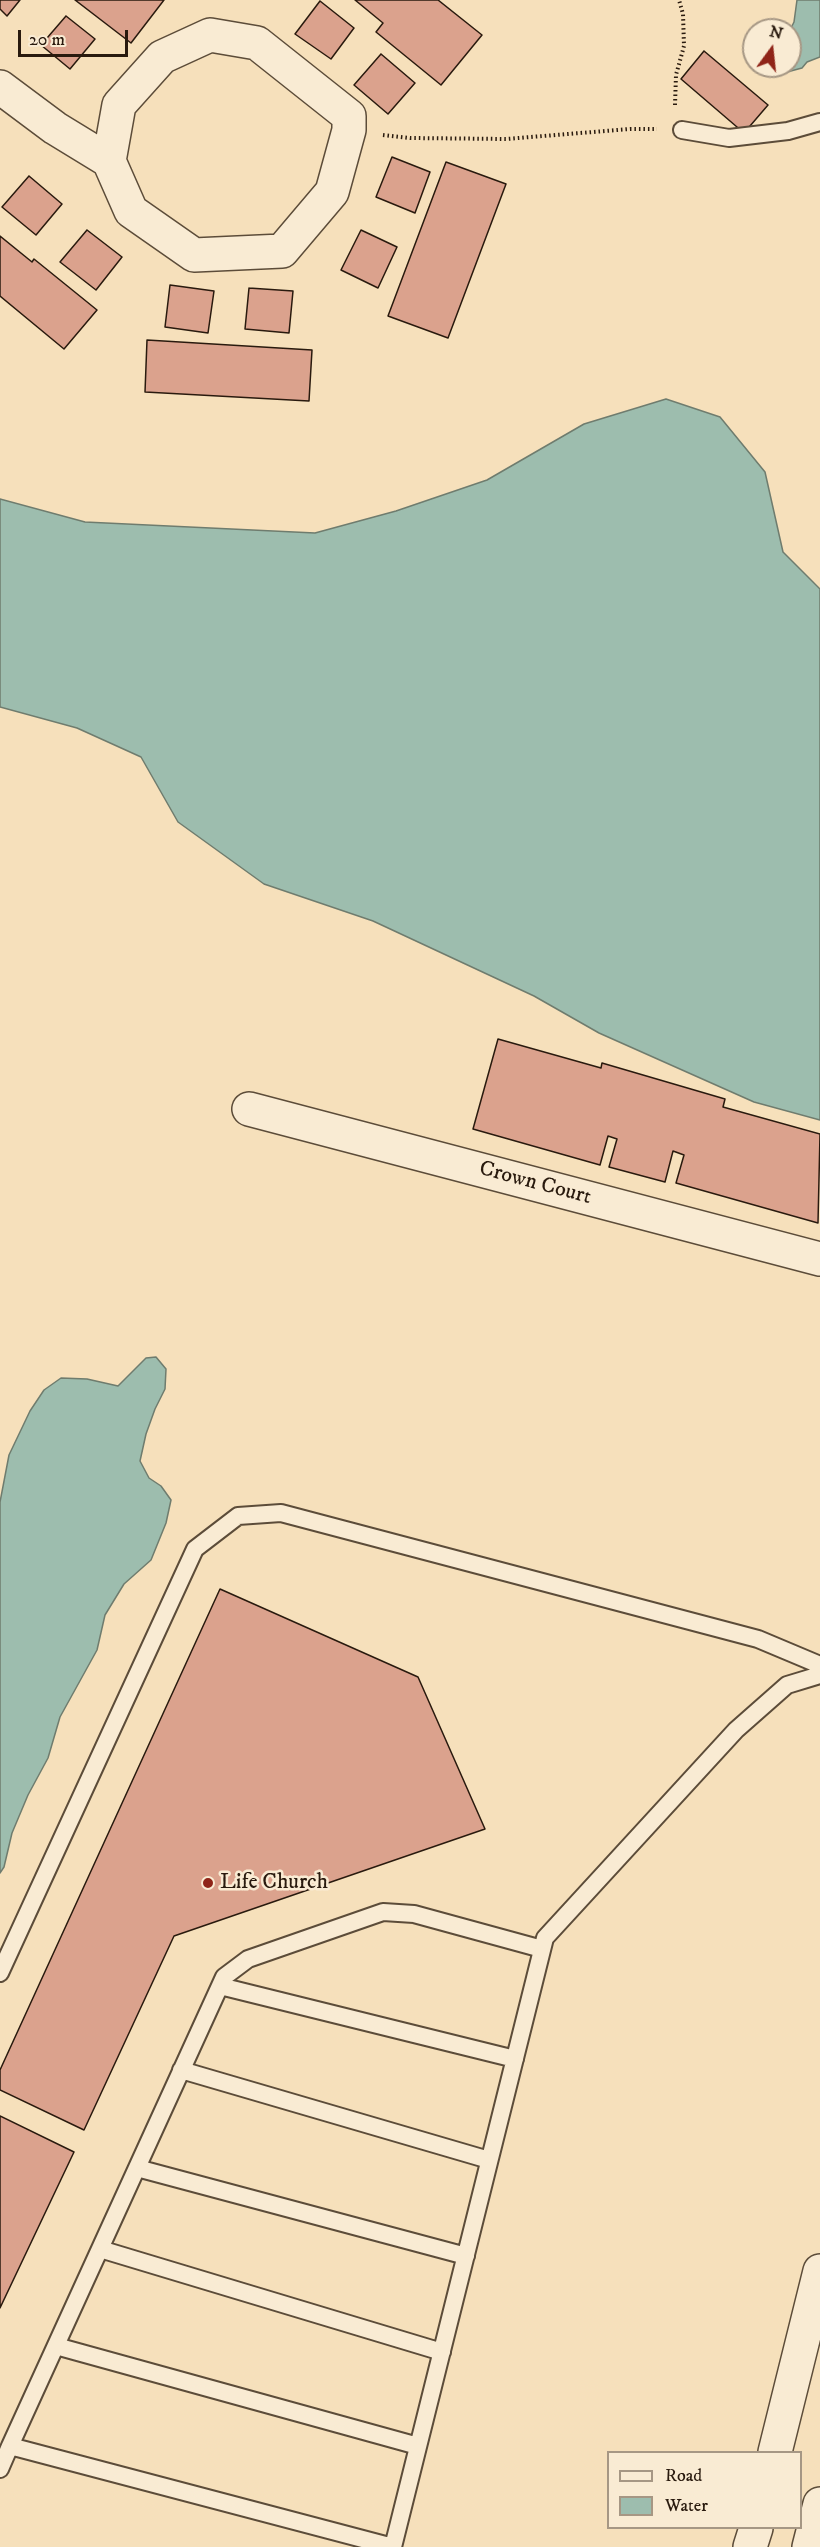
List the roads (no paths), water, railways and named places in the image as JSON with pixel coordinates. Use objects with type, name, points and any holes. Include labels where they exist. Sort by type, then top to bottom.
[{"type":"street","points":[[0,87],[55,128],[109,161],[131,211],[194,255],[282,251],[332,192],[349,130],[350,116],[256,43],[210,35],[162,57],[119,105],[109,161]]},
{"type":"street","name":"Crown Court","points":[[249,1109],[820,1259]]},
{"type":"street","points":[[775,2451],[820,2271]]},
{"type":"street","points":[[809,2547],[820,2504]]},
{"type":"street","points":[[750,2547],[756,2529]]},
{"type":"lane","points":[[682,130],[729,138],[788,131],[820,122]]},
{"type":"lane","points":[[0,1973],[195,1549],[238,1516],[281,1513],[758,1639],[820,1665]]},
{"type":"lane","points":[[10,2446],[346,2541],[393,2547],[545,1938],[736,1730],[787,1686],[820,1675]]},
{"type":"lane","points":[[0,2469],[224,1977],[248,1959],[383,1912],[414,1914],[542,1949]]},
{"type":"lane","points":[[220,1986],[515,2059]]},
{"type":"lane","points":[[181,2070],[489,2160]]},
{"type":"lane","points":[[137,2168],[466,2256]]},
{"type":"lane","points":[[100,2249],[441,2352]]},
{"type":"lane","points":[[56,2346],[418,2446]]},
{"type":"water","points":[[797,0],[820,0],[820,57],[807,62],[802,68],[802,18],[795,18]]},
{"type":"water","points":[[666,399],[720,417],[765,472],[783,552],[820,589],[820,1120],[754,1102],[599,1033],[534,996],[373,921],[264,884],[178,822],[141,757],[77,728],[0,707],[0,499],[85,522],[315,533],[396,511],[487,480],[584,424]]},
{"type":"water","points":[[156,1357],[166,1369],[165,1389],[146,1434],[140,1461],[149,1478],[161,1486],[171,1500],[166,1523],[151,1560],[124,1584],[105,1615],[97,1650],[60,1717],[48,1758],[28,1795],[12,1833],[4,1867],[0,1873],[0,1502],[9,1455],[30,1411],[44,1390],[61,1378],[87,1379],[118,1386],[146,1358]]},
{"type":"place","name":"Life Church","points":[[208,1883]]}]
